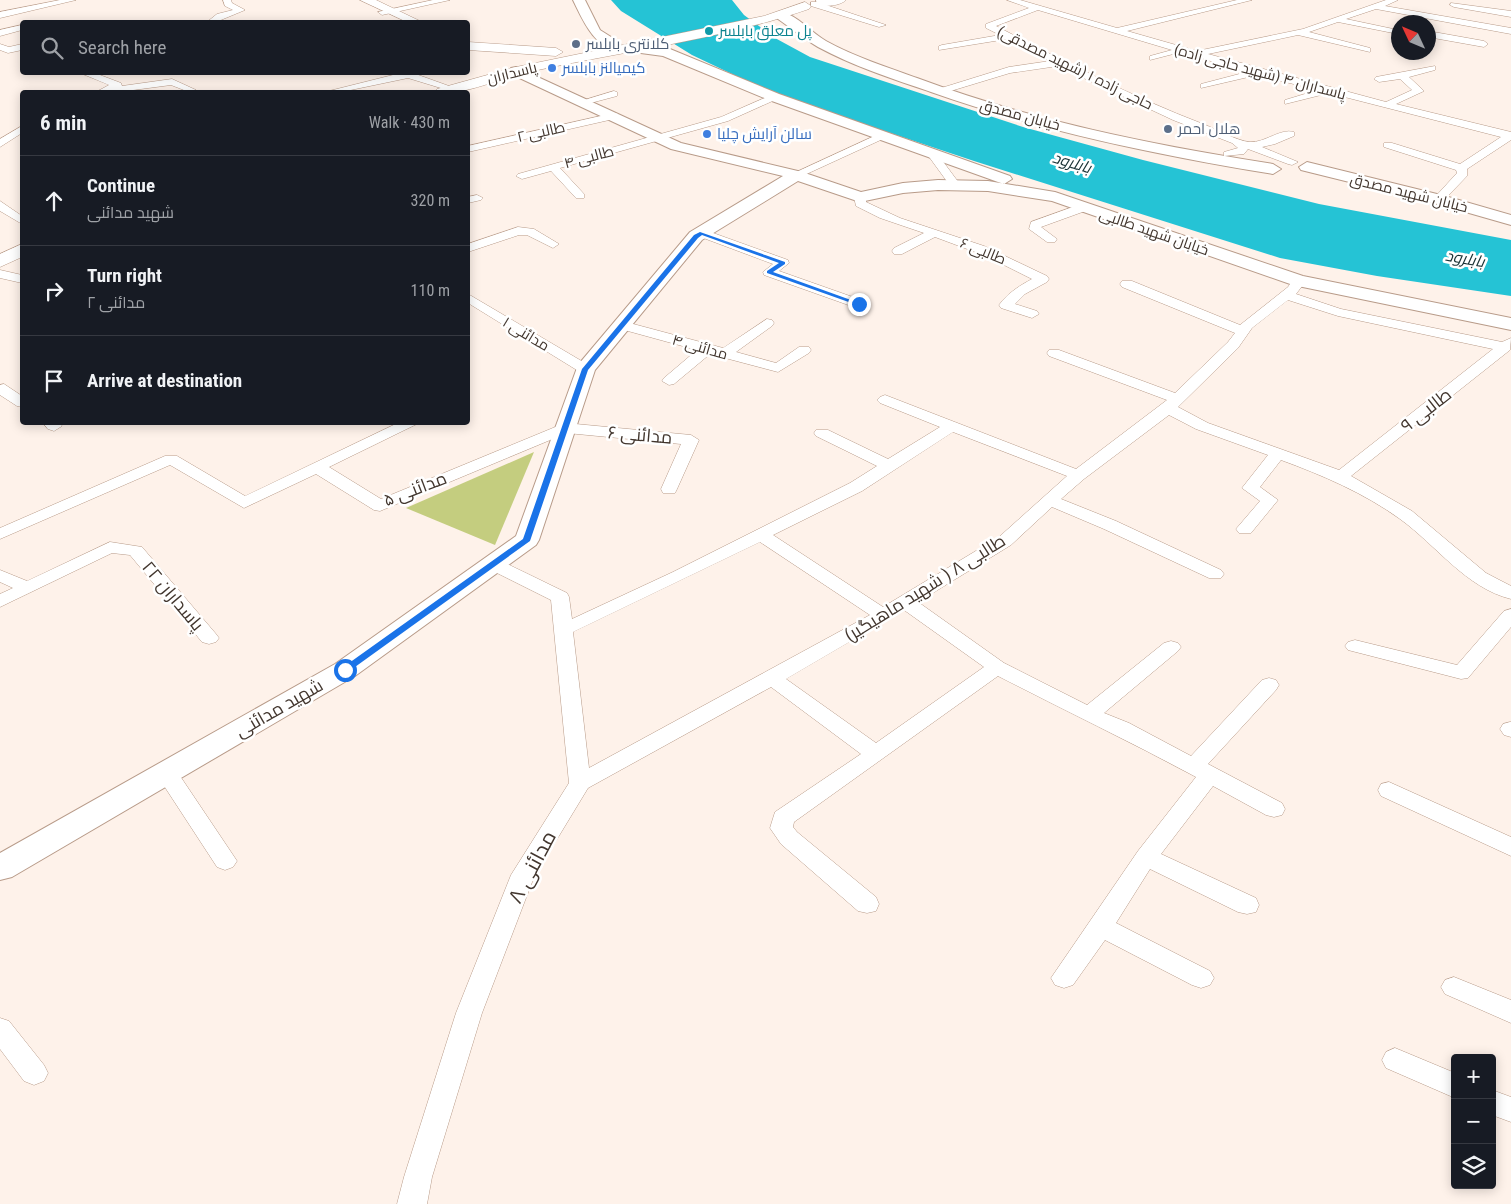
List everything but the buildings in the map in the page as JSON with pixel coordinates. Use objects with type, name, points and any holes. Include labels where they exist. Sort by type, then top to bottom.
[{"type":"main road","points":[[355,0],[410,20]]},
{"type":"main road","points":[[366,0],[400,20]]},
{"type":"main road","points":[[634,46],[840,0]]},
{"type":"main road","points":[[763,18],[771,10],[771,3],[807,6]]},
{"type":"main road","name":"پاسداران","points":[[443,89],[502,65],[615,45],[634,46]]},
{"type":"main road","points":[[470,46],[528,52],[575,52]]},
{"type":"main road","name":"پاسداران","points":[[502,65],[634,46]]},
{"type":"main road","points":[[470,47],[502,65]]},
{"type":"main road","points":[[470,53],[502,65]]},
{"type":"main road","points":[[0,250],[20,240]]},
{"type":"main road","points":[[0,262],[20,251]]},
{"type":"street","points":[[1,15],[72,0]]},
{"type":"street","points":[[214,20],[220,16],[240,10],[228,4],[227,0]]},
{"type":"street","points":[[386,12],[446,0]]},
{"type":"street","points":[[579,0],[595,32],[615,45]]},
{"type":"street","name":"پاسداران ۴ (شهید حاجی زاده)","points":[[1011,0],[1256,72],[1511,136]]},
{"type":"street","points":[[1115,31],[1248,0]]},
{"type":"street","points":[[1193,54],[1300,32],[1394,0]]},
{"type":"street","points":[[1436,17],[1463,0]]},
{"type":"street","points":[[1454,5],[1511,14]]},
{"type":"street","points":[[807,6],[882,25]]},
{"type":"street","name":"خیابان مصدق","points":[[807,6],[822,43],[848,56],[947,90],[1012,115],[1181,154],[1290,167]]},
{"type":"street","points":[[1378,7],[1419,15]]},
{"type":"street","name":"حاجی زاده ۱ (شهید مصدقی)","points":[[1037,8],[989,26],[1094,81],[1177,118],[1250,146],[1290,167]]},
{"type":"street","points":[[1436,18],[1511,31]]},
{"type":"street","points":[[1339,20],[1391,31]]},
{"type":"street","points":[[0,33],[20,28]]},
{"type":"street","points":[[1300,32],[1368,50]]},
{"type":"street","points":[[1436,35],[1484,44],[1467,54]]},
{"type":"street","points":[[942,48],[1009,36]]},
{"type":"street","points":[[634,46],[664,52],[774,97],[1055,196]]},
{"type":"street","points":[[0,47],[8,50],[20,47]]},
{"type":"street","points":[[1153,58],[1180,50]]},
{"type":"street","points":[[947,90],[1010,70],[1059,63]]},
{"type":"street","points":[[502,65],[676,146],[796,175],[860,197]]},
{"type":"street","points":[[1379,79],[1402,76],[1432,68]]},
{"type":"street","points":[[1204,86],[1256,72]]},
{"type":"street","points":[[90,75],[118,85],[106,90]]},
{"type":"street","points":[[338,90],[400,75]]},
{"type":"street","points":[[407,75],[443,89]]},
{"type":"street","points":[[1386,105],[1418,91],[1402,76]]},
{"type":"street","points":[[115,90],[172,82],[191,90]]},
{"type":"street","name":"خیابان مصدق","points":[[947,90],[1091,129],[1290,167]]},
{"type":"street","points":[[1290,102],[1328,90]]},
{"type":"street","points":[[583,102],[614,94]]},
{"type":"street","points":[[657,137],[724,119],[774,97]]},
{"type":"street","name":"طالبی ۲","points":[[470,149],[614,116]]},
{"type":"street","points":[[8,126],[20,128]]},
{"type":"street","points":[[0,144],[20,129]]},
{"type":"street","points":[[495,129],[514,138]]},
{"type":"street","points":[[1250,146],[1290,134]]},
{"type":"street","points":[[796,175],[881,136]]},
{"type":"street","points":[[1461,168],[1511,136]]},
{"type":"street","name":"طالبی ۴","points":[[522,176],[657,137]]},
{"type":"street","points":[[1228,154],[1240,152],[1244,147],[1235,140]]},
{"type":"street","points":[[1388,145],[1461,168]]},
{"type":"street","points":[[932,154],[955,185]]},
{"type":"street","points":[[553,167],[580,196]]},
{"type":"street","name":"خیابان شهید مصدق","points":[[1290,167],[1402,195],[1439,199],[1511,220]]},
{"type":"street","points":[[1439,199],[1463,174],[1461,168]]},
{"type":"street","name":"شهید مدائنی","points":[[0,868],[345,670],[527,540],[585,369],[696,236],[796,175]]},
{"type":"street","name":"خیابان شهید طالبی","points":[[860,197],[902,188],[955,185],[988,186],[1055,196],[1299,281],[1511,324]]},
{"type":"street","name":"طالبی ۶","points":[[860,197],[860,204],[875,213],[1008,260],[1042,279],[1020,291],[1006,305],[1032,314]]},
{"type":"street","points":[[1051,240],[1034,229],[1035,225],[1084,207]]},
{"type":"street","points":[[2,209],[20,220]]},
{"type":"street","points":[[470,247],[518,231],[530,232],[553,244]]},
{"type":"street","points":[[702,233],[784,263],[768,272],[859,304]]},
{"type":"street","points":[[898,251],[933,233]]},
{"type":"street","points":[[0,274],[20,279]]},
{"type":"street","name":"طالبی ۸ ( شهید ماهیگیر)","points":[[580,783],[773,679],[1005,541],[1078,475],[1173,404],[1233,345],[1247,325],[1286,295],[1299,281]]},
{"type":"street","points":[[1127,284],[1243,331]]},
{"type":"street","points":[[1286,295],[1338,312],[1508,344]]},
{"type":"street","name":"مدائنی ۱","points":[[470,299],[585,369]]},
{"type":"street","points":[[724,354],[767,323]]},
{"type":"street","name":"مدائنی ۴","points":[[622,325],[706,350],[778,368],[804,350]]},
{"type":"street","name":"طالبی ۹","points":[[1340,477],[1508,344]]},
{"type":"street","points":[[670,380],[706,350]]},
{"type":"street","points":[[1054,353],[1173,404],[1202,426],[1340,477],[1406,515],[1480,577],[1508,587]]},
{"type":"street","points":[[2,390],[20,385]]},
{"type":"street","points":[[2,390],[20,402]]},
{"type":"street","points":[[885,400],[950,427],[1078,475]]},
{"type":"street","points":[[0,534],[171,459],[244,503],[408,425]]},
{"type":"street","points":[[563,630],[856,487],[950,427]]},
{"type":"street","name":"مدائنی ۵","points":[[318,468],[380,506],[565,428]]},
{"type":"street","name":"مدائنی ۶","points":[[565,428],[691,440],[669,489]]},
{"type":"street","points":[[822,433],[889,466]]},
{"type":"street","points":[[1245,529],[1270,500],[1250,488],[1278,454]]},
{"type":"street","points":[[1049,500],[1110,525],[1215,574]]},
{"type":"street","points":[[762,534],[883,615]]},
{"type":"street","name":"پاسداران ۲۲","points":[[0,601],[110,547],[136,551],[209,638]]},
{"type":"street","points":[[493,564],[560,597],[580,783]]},
{"type":"street","points":[[0,575],[26,587]]},
{"type":"street","points":[[905,602],[997,667],[1089,715],[1122,728],[1274,809]]},
{"type":"street","points":[[1355,646],[1461,673],[1511,615]]},
{"type":"street","points":[[1089,715],[1171,647]]},
{"type":"street","points":[[867,904],[789,838],[781,828],[783,818],[997,667]]},
{"type":"street","points":[[773,679],[876,754]]},
{"type":"street","points":[[1064,978],[1101,927],[1202,770],[1269,685]]},
{"type":"street","points":[[166,772],[225,861]]},
{"type":"street","name":"مدائنی ۸","points":[[412,1204],[418,1177],[469,1013],[523,875],[580,783]]},
{"type":"street","points":[[1389,790],[1511,847]]},
{"type":"street","points":[[1146,857],[1247,905]]},
{"type":"street","points":[[1101,927],[1201,978]]},
{"type":"street","points":[[1454,987],[1511,1012]]},
{"type":"street","points":[[0,1029],[34,1073]]},
{"type":"street","points":[[1395,1060],[1451,1084]]},
{"type":"street","points":[[1496,1104],[1511,1110]]},
{"type":"green space","points":[[534,452],[495,545],[406,508]]},
{"type":"water","name":"بابلرود","points":[[611,0],[732,0],[744,15],[775,38],[810,57],[1023,127],[1143,160],[1319,204],[1511,240],[1511,296],[1377,276],[1280,258],[974,161],[776,95],[692,55],[621,11]]},
{"type":"place","name":"پل معلق بابلسر","points":[[709,31]]},
{"type":"place","name":"کلانتری بابلسر","points":[[576,44]]},
{"type":"place","name":"کیمیالنز بابلسر","points":[[552,68]]},
{"type":"place","name":"هلال احمر","points":[[1168,129]]},
{"type":"place","name":"سالن آرایش چلیا","points":[[707,134]]},
{"type":"route","points":[[345,670],[527,540],[585,369],[696,236],[702,233],[784,263],[768,272],[859,304]]}]
